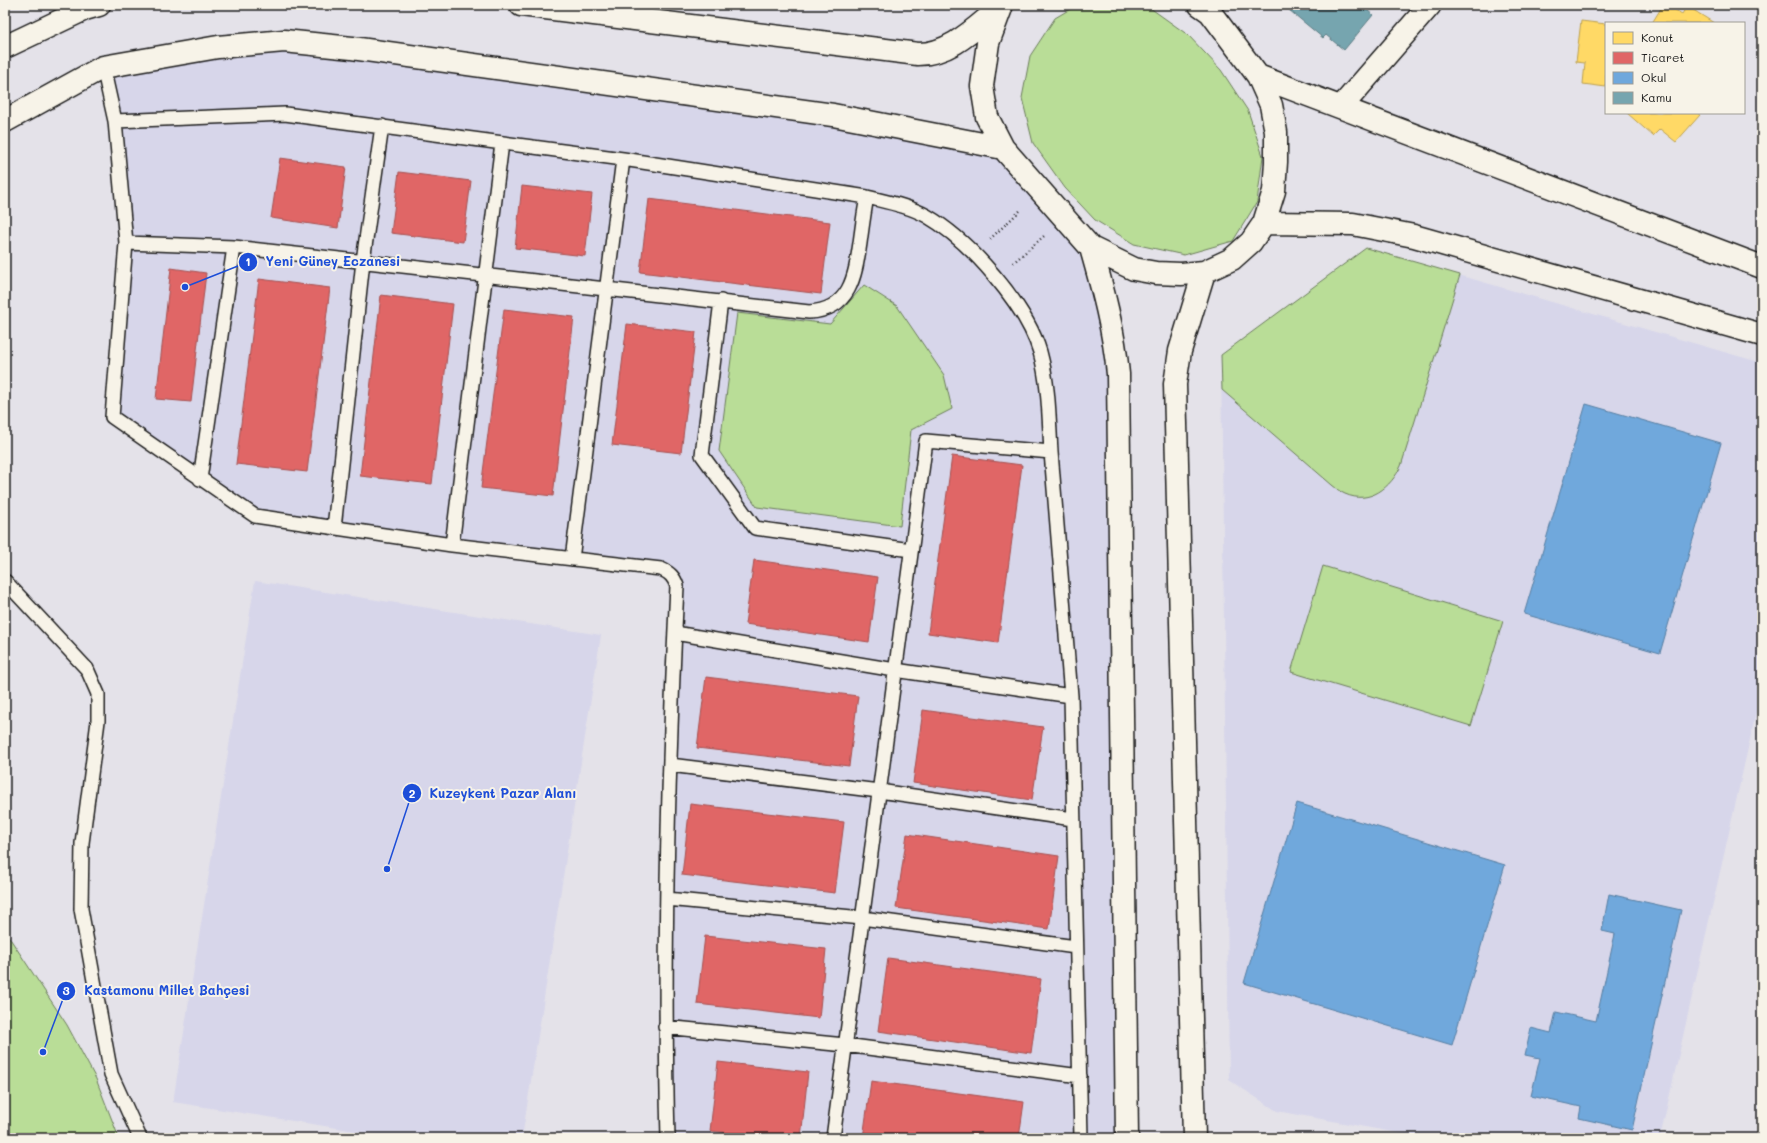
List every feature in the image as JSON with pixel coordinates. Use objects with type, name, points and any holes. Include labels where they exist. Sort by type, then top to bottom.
[{"type":"main road","points":[[5,47],[85,9],[99,5]]},
{"type":"main road","points":[[521,5],[918,54],[940,52],[1002,6]]},
{"type":"main road","points":[[1342,106],[1430,5]]},
{"type":"main road","points":[[1002,6],[988,43],[982,86],[987,117],[1003,148],[1092,248],[1134,269],[1156,273],[1182,274],[1204,272],[1232,259],[1251,242],[1264,223],[1274,191],[1276,132],[1271,104],[1258,76],[1206,7]]},
{"type":"main road","points":[[5,121],[102,67],[218,47],[284,41],[352,48],[833,115],[1003,148]]},
{"type":"main road","points":[[1258,76],[1342,106],[1762,267]]},
{"type":"main road","points":[[1264,223],[1353,224],[1414,236],[1762,335]]},
{"type":"main road","points":[[1092,248],[1115,341],[1118,374],[1127,1138]]},
{"type":"main road","points":[[1194,1138],[1175,384],[1180,351],[1204,272]]},
{"type":"lane","points":[[102,67],[115,120],[126,242],[112,417],[200,480],[255,516],[452,545],[661,569],[668,572],[672,576],[677,586],[670,765],[667,899],[665,1027],[668,1138]]},
{"type":"lane","points":[[115,120],[285,114],[623,159],[867,197],[904,206],[928,217],[958,239],[997,278],[1015,302],[1029,327],[1039,350],[1048,396],[1072,696],[1073,820],[1081,1138]]},
{"type":"lane","points":[[334,528],[363,261],[382,126]]},
{"type":"lane","points":[[452,545],[502,143]]},
{"type":"lane","points":[[572,559],[623,159]]},
{"type":"lane","points":[[126,242],[234,247],[809,312],[822,310],[834,305],[848,291],[853,282],[867,197]]},
{"type":"lane","points":[[200,480],[234,247]]},
{"type":"lane","points":[[721,301],[702,455],[755,528],[911,550]]},
{"type":"lane","points":[[833,1138],[926,441],[1052,452]]},
{"type":"lane","points":[[5,581],[87,669],[98,694],[98,721],[82,844],[81,909],[111,1074],[140,1138]]},
{"type":"lane","points":[[675,633],[895,670],[1072,696]]},
{"type":"lane","points":[[670,765],[879,791],[1073,820]]},
{"type":"lane","points":[[667,899],[862,918],[1076,947]]},
{"type":"lane","points":[[665,1027],[845,1045],[1080,1076]]},
{"type":"path","points":[[974,254],[1042,191]]},
{"type":"path","points":[[997,278],[1064,218]]},
{"type":"shaded area","points":[[284,41],[1003,148],[1091,248],[1108,308],[1127,1138],[668,1138],[672,576],[255,516],[112,417],[126,243],[103,67]]},
{"type":"shaded area","points":[[1366,248],[1762,363],[1762,686],[1660,1138],[1426,1138],[1277,1111],[1229,1080],[1221,355]]},
{"type":"shaded area","points":[[255,581],[601,635],[522,1138],[400,1138],[173,1102]]},
{"type":"green space","points":[[1077,5],[1146,5],[1188,35],[1221,70],[1248,111],[1263,156],[1257,202],[1233,241],[1184,255],[1134,244],[1095,220],[1065,188],[1033,143],[1022,98],[1030,56],[1055,18]]},
{"type":"green space","points":[[1366,248],[1460,275],[1401,466],[1392,481],[1379,492],[1371,496],[1354,497],[1338,490],[1222,390],[1221,355]]},
{"type":"green space","points":[[864,285],[897,306],[944,375],[952,409],[911,430],[900,526],[757,507],[719,451],[737,313],[830,324]]},
{"type":"green space","points":[[1323,566],[1503,621],[1471,726],[1291,672]]},
{"type":"green space","points":[[5,931],[67,1025],[96,1079],[119,1138],[5,1138]]},
{"type":"building: Konut","points":[[1663,5],[1667,5],[1682,14],[1687,6],[1712,22],[1653,22]]},
{"type":"building: Konut","points":[[1581,21],[1605,24],[1605,87],[1583,84],[1585,63],[1576,62]]},
{"type":"building: Konut","points":[[1628,114],[1700,115],[1676,142],[1660,129],[1653,136]]},
{"type":"building: Ticaret","points":[[933,5],[968,5],[968,7]]},
{"type":"building: Ticaret","points":[[280,158],[346,167],[338,228],[271,218]]},
{"type":"building: Ticaret","points":[[399,172],[471,181],[463,242],[391,233]]},
{"type":"building: Ticaret","points":[[522,186],[592,194],[585,256],[515,248]]},
{"type":"building: Ticaret","points":[[649,199],[830,222],[821,294],[640,272]]},
{"type":"building: Ticaret","points":[[171,268],[206,273],[191,402],[156,399]]},
{"type":"building: Ticaret","points":[[259,279],[330,288],[307,472],[236,464]]},
{"type":"building: Ticaret","points":[[381,295],[453,304],[432,484],[360,476]]},
{"type":"building: Ticaret","points":[[504,309],[574,317],[553,496],[481,488]]},
{"type":"building: Ticaret","points":[[627,324],[696,332],[681,453],[612,445]]},
{"type":"building: Ticaret","points":[[952,456],[1022,465],[998,643],[928,633]]},
{"type":"building: Ticaret","points":[[754,560],[878,577],[869,642],[745,624]]},
{"type":"building: Ticaret","points":[[706,677],[858,696],[849,766],[697,748]]},
{"type":"building: Ticaret","points":[[923,710],[1043,727],[1032,800],[913,783]]},
{"type":"building: Ticaret","points":[[690,804],[844,822],[835,893],[682,875]]},
{"type":"building: Ticaret","points":[[907,834],[1059,856],[1049,929],[896,908]]},
{"type":"building: Ticaret","points":[[705,936],[826,949],[819,1018],[697,1004]]},
{"type":"building: Ticaret","points":[[888,958],[1041,979],[1031,1053],[878,1031]]},
{"type":"building: Ticaret","points":[[718,1062],[808,1072],[801,1138],[780,1138],[710,1131]]},
{"type":"building: Ticaret","points":[[871,1081],[1024,1102],[1019,1138],[863,1138]]},
{"type":"building: Okul","points":[[1586,404],[1721,443],[1660,653],[1524,614]]},
{"type":"building: Okul","points":[[1297,803],[1505,865],[1452,1045],[1244,983]]},
{"type":"building: Okul","points":[[1609,894],[1681,910],[1632,1130],[1579,1118],[1581,1107],[1531,1096],[1540,1058],[1525,1055],[1531,1028],[1551,1033],[1556,1012],[1596,1021],[1615,934],[1602,931]]},
{"type":"building: Kamu","points":[[1283,5],[1361,5],[1373,15],[1344,50],[1326,35],[1323,38]]},
{"type":"place","name":"Yeni Güney Eczanesi","points":[[185,287]]},
{"type":"place","name":"Kuzeykent Pazar Alanı","points":[[387,869]]},
{"type":"place","name":"Kastamonu Millet Bahçesi","points":[[43,1052]]}]
